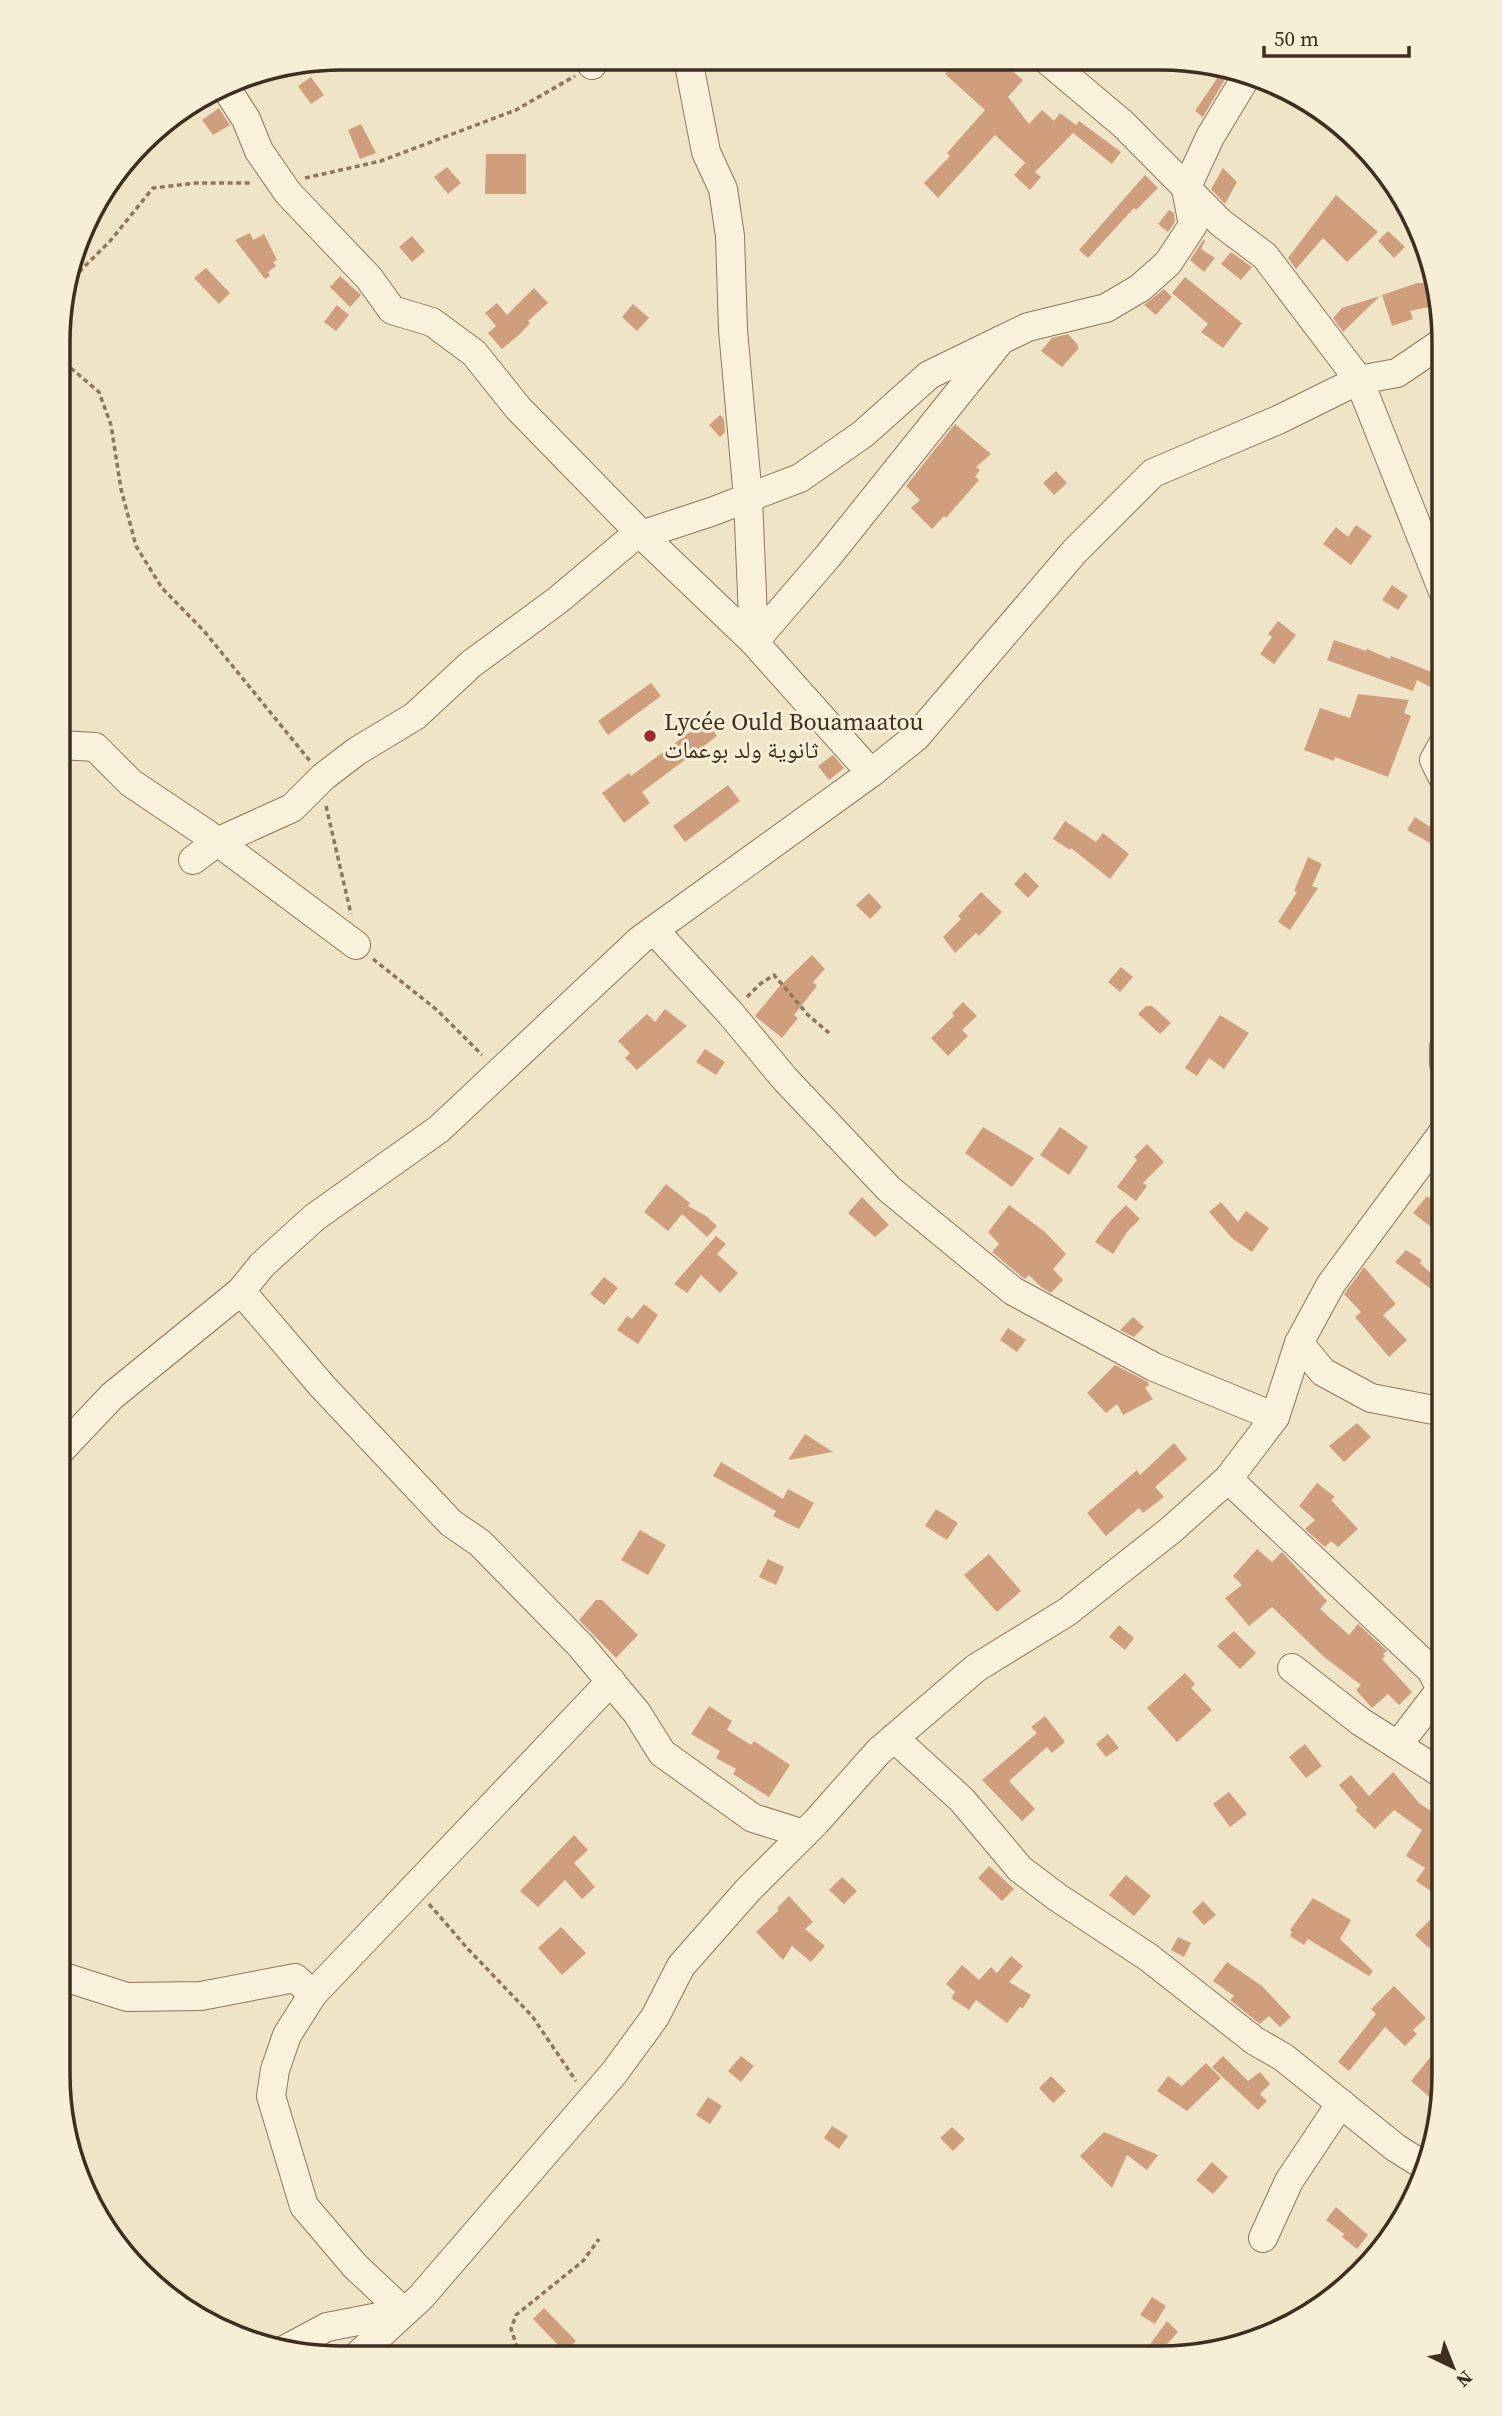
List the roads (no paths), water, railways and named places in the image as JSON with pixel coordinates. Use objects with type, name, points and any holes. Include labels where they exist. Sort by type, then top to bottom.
[{"type":"street","points":[[690,70],[706,152],[723,189],[728,224],[733,330],[748,498],[754,642]]},
{"type":"street","points":[[1059,70],[1124,124],[1221,223],[1265,256],[1359,380],[1432,564]]},
{"type":"street","points":[[193,860],[217,842],[292,808],[323,777],[357,751],[415,716],[471,664],[558,600],[632,538],[800,478],[863,434],[929,375],[1028,327],[1106,308],[1140,288],[1168,262],[1193,225],[1186,189],[1210,136],[1243,83]]},
{"type":"street","points":[[230,94],[246,119],[259,151],[281,183],[369,278],[393,310],[432,322],[474,353],[518,408],[642,535],[754,642],[871,773]]},
{"type":"street","points":[[754,642],[828,556],[1001,340]]},
{"type":"street","points":[[70,1440],[112,1396],[241,1290],[261,1265],[315,1217],[439,1129],[654,930],[871,773],[916,737],[1075,551],[1153,473],[1278,420],[1359,380],[1397,373],[1432,349]]},
{"type":"street","points":[[70,746],[95,747],[131,783],[217,842],[356,945]]},
{"type":"street","points":[[654,930],[731,1014],[785,1079],[888,1189],[1013,1291],[1154,1367],[1275,1418]]},
{"type":"street","points":[[368,2346],[421,2297],[614,2073],[655,2017],[681,1965],[879,1751],[976,1668],[1068,1612],[1171,1530],[1228,1479],[1275,1418],[1299,1343],[1331,1284],[1432,1147]]},
{"type":"street","points":[[241,1290],[322,1386],[387,1456],[451,1523],[480,1543],[580,1645],[637,1713],[662,1753],[753,1818],[804,1835]]},
{"type":"street","points":[[1299,1343],[1323,1372],[1371,1398],[1432,1410]]},
{"type":"street","points":[[1228,1479],[1432,1673]]},
{"type":"street","points":[[1292,1668],[1361,1722],[1432,1766]]},
{"type":"street","points":[[404,2312],[355,2266],[304,2206],[271,2096],[275,2070],[287,2035],[313,1994],[611,1681]]},
{"type":"street","points":[[1398,1745],[1432,1701]]},
{"type":"street","points":[[894,1738],[962,1800],[1020,1870],[1148,1957],[1255,2041],[1283,2057],[1395,2148],[1418,2162]]},
{"type":"street","points":[[70,1979],[127,1997],[201,1996],[295,1978],[313,1994]]},
{"type":"street","points":[[1263,2238],[1289,2181],[1341,2103]]},
{"type":"street","points":[[298,2343],[327,2327],[404,2312]]},
{"type":"place","name":"Lycée Ould Bouamaatou ثانوية ولد بوعمات","points":[[650,736]]}]
